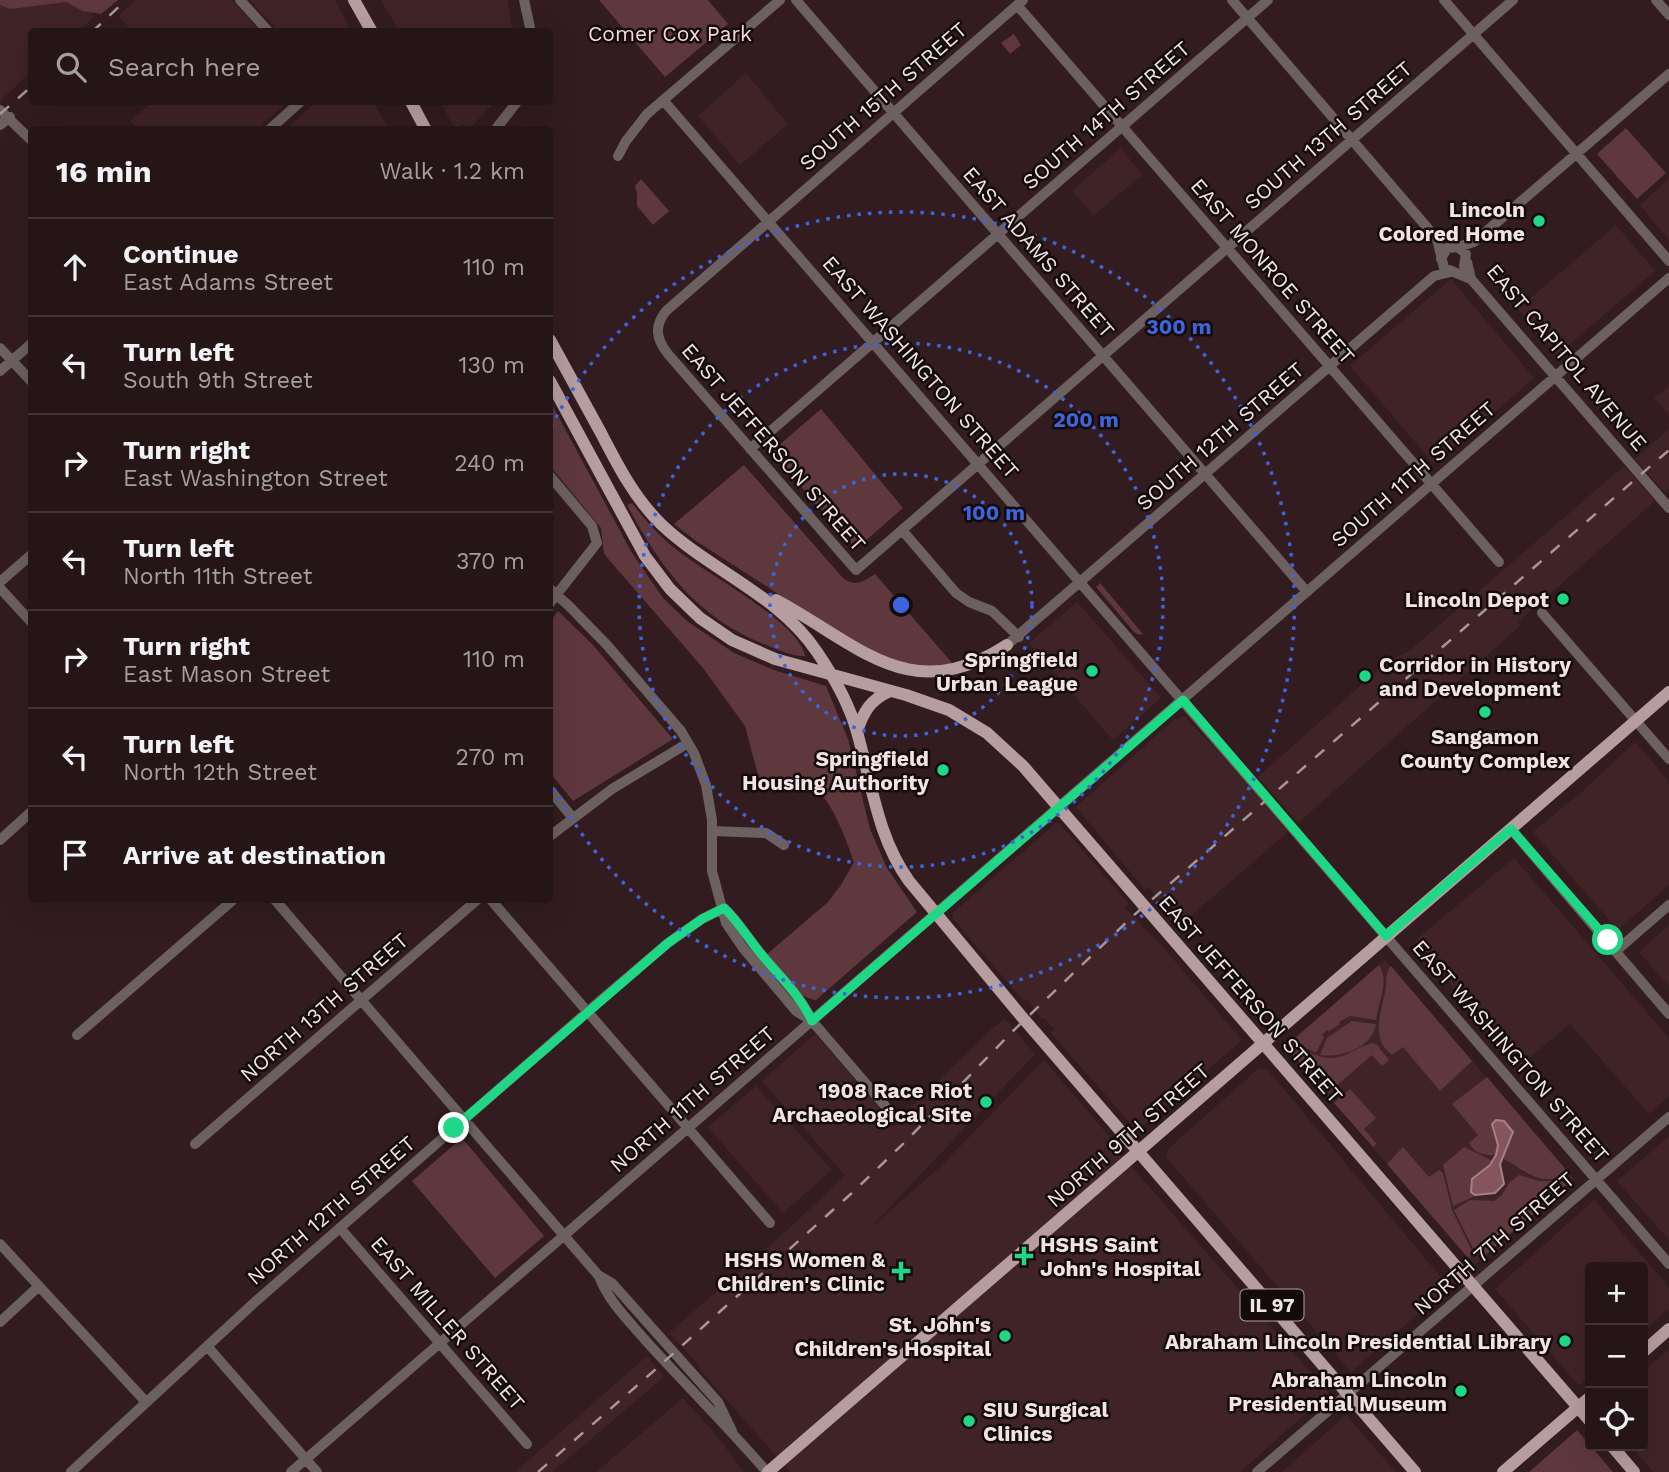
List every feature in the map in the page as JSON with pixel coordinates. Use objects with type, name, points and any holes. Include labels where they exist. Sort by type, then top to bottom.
[{"type":"main road","points":[[354,0],[370,28]]},
{"type":"main road","points":[[413,105],[424,126]]},
{"type":"main road","points":[[553,345],[634,492],[660,523],[785,614],[816,650],[844,696],[857,731],[879,821],[889,848],[905,876],[1138,1151]]},
{"type":"main road","name":"EAST JEFFERSON STREET","points":[[553,387],[645,556],[670,589],[700,618],[732,640],[775,659],[950,710],[987,733],[1023,765],[1585,1415]]},
{"type":"main road","points":[[730,575],[797,611],[867,656],[905,670],[925,672],[958,668],[983,660],[1013,641]]},
{"type":"main road","points":[[857,731],[869,704],[890,691]]},
{"type":"main road","name":"NORTH 9TH STREET","points":[[768,1472],[1669,692]]},
{"type":"main road","name":"IL 97","points":[[1138,1151],[1415,1472]]},
{"type":"main road","points":[[1648,1348],[1669,1329]]},
{"type":"main road","points":[[1503,1472],[1585,1401]]},
{"type":"main road","points":[[1616,1451],[1634,1472]]},
{"type":"street","points":[[240,0],[265,28]]},
{"type":"street","points":[[524,0],[530,28]]},
{"type":"street","points":[[618,156],[638,123],[780,0]]},
{"type":"street","name":"EAST ADAMS STREET","points":[[796,0],[1307,592]]},
{"type":"street","points":[[1232,0],[1437,239],[1464,250],[1467,260],[1463,269],[1453,272]]},
{"type":"street","name":"SOUTH 14TH STREET","points":[[750,450],[1268,0]]},
{"type":"street","points":[[1444,0],[1669,261]]},
{"type":"street","name":"SOUTH 13TH STREET","points":[[978,464],[1513,0]]},
{"type":"street","points":[[1656,0],[1669,15]]},
{"type":"street","name":"SOUTH 15TH STREET","points":[[666,311],[1020,3]]},
{"type":"street","name":"EAST MONROE STREET","points":[[1020,3],[1122,126],[1499,562]]},
{"type":"street","points":[[1434,276],[1444,251],[1474,242],[1669,74]]},
{"type":"street","name":"EAST WASHINGTON STREET","points":[[663,100],[1669,1265]]},
{"type":"street","points":[[273,126],[297,105]]},
{"type":"street","points":[[498,126],[515,105]]},
{"type":"street","points":[[0,110],[28,137]]},
{"type":"street","points":[[0,125],[10,117]]},
{"type":"street","points":[[1437,239],[1444,268],[1471,279]]},
{"type":"street","name":"EAST CAPITOL AVENUE","points":[[1474,242],[1467,260],[1471,279],[1669,508]]},
{"type":"street","name":"SOUTH 12TH STREET","points":[[1081,582],[1434,276],[1453,272]]},
{"type":"street","name":"SOUTH 11TH STREET","points":[[1183,700],[1669,278]]},
{"type":"street","name":"EAST JEFFERSON STREET","points":[[666,311],[657,327],[661,345],[856,570],[902,530]]},
{"type":"street","points":[[0,371],[28,346]]},
{"type":"street","points":[[0,348],[28,378]]},
{"type":"street","points":[[978,464],[902,530],[956,593],[969,602],[992,611],[1013,641],[1081,582]]},
{"type":"street","points":[[553,480],[592,526],[597,536],[595,548],[553,595]]},
{"type":"street","points":[[0,582],[28,558]]},
{"type":"street","points":[[0,588],[28,619]]},
{"type":"street","points":[[553,597],[607,645],[673,721],[688,743],[706,785],[712,831],[712,871],[724,908],[804,1004],[812,1021],[886,1107]]},
{"type":"street","points":[[1542,613],[1669,759]]},
{"type":"street","name":"NORTH 11TH STREET","points":[[291,1472],[1183,700]]},
{"type":"street","points":[[553,833],[621,783],[688,743]]},
{"type":"street","points":[[553,794],[572,817]]},
{"type":"street","points":[[1,836],[28,814]]},
{"type":"street","points":[[1511,829],[1669,1014]]},
{"type":"street","points":[[712,831],[766,833],[784,845]]},
{"type":"street","points":[[77,1035],[230,903]]},
{"type":"street","points":[[278,903],[598,1275],[612,1283],[718,1402],[732,1431],[768,1472]]},
{"type":"street","name":"NORTH 13TH STREET","points":[[195,1144],[474,903]]},
{"type":"street","points":[[494,903],[770,1223]]},
{"type":"street","points":[[1616,951],[1669,905]]},
{"type":"street","name":"NORTH 12TH STREET","points":[[71,1472],[207,1346],[588,1012],[668,943],[702,919],[724,908]]},
{"type":"street","name":"NORTH 7TH STREET","points":[[1257,1472],[1669,1117]]},
{"type":"street","name":"EAST MILLER STREET","points":[[340,1228],[527,1444]]},
{"type":"street","points":[[0,1244],[146,1402]]},
{"type":"street","points":[[0,1322],[39,1286]]},
{"type":"street","points":[[207,1346],[317,1472]]},
{"type":"shaded area","points":[[0,0],[79,0],[95,16],[81,28],[28,28],[28,75],[0,101]]},
{"type":"shaded area","points":[[136,0],[232,0],[257,28],[129,28],[118,16]]},
{"type":"shaded area","points":[[250,0],[335,0],[349,28],[275,28]]},
{"type":"shaded area","points":[[381,0],[507,0],[512,28],[397,28]]},
{"type":"shaded area","points":[[746,73],[788,124],[740,165],[698,116]]},
{"type":"shaded area","points":[[149,105],[285,105],[260,126],[135,126],[130,121]]},
{"type":"shaded area","points":[[313,105],[375,105],[387,126],[289,126]]},
{"type":"shaded area","points":[[442,105],[492,105],[472,126],[453,126]]},
{"type":"shaded area","points":[[1121,148],[1142,175],[1094,215],[1072,191]]},
{"type":"shaded area","points":[[1669,179],[1669,240],[1640,205]]},
{"type":"shaded area","points":[[1616,225],[1655,271],[1557,355],[1518,309]]},
{"type":"shaded area","points":[[1451,279],[1534,378],[1434,464],[1350,366]]},
{"type":"shaded area","points":[[1669,386],[1669,414],[1654,398]]},
{"type":"shaded area","points":[[1669,429],[1669,489],[1665,493],[1635,459]]},
{"type":"shaded area","points":[[1624,466],[1655,501],[1518,622],[1521,625],[1298,823],[1258,777],[1388,661],[1409,651]]},
{"type":"shaded area","points":[[1077,602],[1161,698],[1113,740],[1029,643]]},
{"type":"shaded area","points":[[1184,716],[1288,832],[1179,926],[1149,887],[1145,890],[1076,807],[1174,720]]},
{"type":"shaded area","points":[[1635,742],[1669,783],[1669,885],[1618,930],[1533,832],[1585,789]]},
{"type":"shaded area","points":[[1056,823],[1061,825],[1129,904],[1125,907],[1128,911],[1143,924],[1141,926],[1157,940],[1242,1040],[1137,1131],[1051,1033],[1054,1029],[1042,1019],[1028,1000],[1021,998],[953,919],[952,914],[955,911]]},
{"type":"shaded area","points":[[1514,858],[1669,1038],[1669,1096],[1649,1114],[1570,1024],[1521,1065],[1415,944],[1417,939]]},
{"type":"shaded area","points":[[1669,925],[1669,987],[1639,952]]},
{"type":"shaded area","points":[[1385,960],[1574,1179],[1475,1265],[1285,1046]]},
{"type":"shaded area","name":"HSHS Saint John's Hospital","points":[[1005,1019],[1035,1054],[868,1230],[940,1167],[1044,1060],[1119,1148],[1117,1150],[1329,1393],[1240,1472],[790,1472],[669,1333],[794,1224],[845,1175],[762,1081],[815,1034],[893,1124]]},
{"type":"shaded area","points":[[1259,1068],[1267,1069],[1449,1287],[1351,1372],[1166,1157],[1168,1149]]},
{"type":"shaded area","points":[[756,1086],[832,1170],[783,1213],[708,1127]]},
{"type":"shaded area","points":[[1496,1120],[1504,1121],[1513,1132],[1500,1164],[1504,1184],[1495,1193],[1475,1195],[1471,1192],[1472,1179],[1490,1165],[1496,1155],[1498,1145],[1492,1124]]},
{"type":"shaded area","points":[[1669,1136],[1669,1240],[1617,1181]]},
{"type":"shaded area","points":[[1594,1200],[1647,1262],[1585,1262],[1585,1381],[1579,1386],[1495,1289]]},
{"type":"shaded area","points":[[1648,1263],[1669,1287],[1669,1309],[1648,1327]]},
{"type":"shaded area","points":[[1669,1349],[1669,1472],[1653,1472],[1635,1451],[1648,1451],[1648,1367]]},
{"type":"shaded area","points":[[647,1356],[664,1377],[552,1472],[515,1472]]},
{"type":"shaded area","points":[[683,1398],[744,1472],[596,1472]]},
{"type":"shaded area","points":[[1346,1415],[1396,1472],[1282,1472]]},
{"type":"green space","points":[[0,0],[118,0],[101,14],[83,11],[66,2],[10,9],[0,5]]},
{"type":"green space","name":"Comer Cox Park","points":[[599,0],[708,0],[728,24],[665,77]]},
{"type":"green space","points":[[1014,34],[1021,45],[1010,54],[1001,43]]},
{"type":"green space","points":[[1626,128],[1666,173],[1637,199],[1597,154]]},
{"type":"green space","points":[[641,179],[669,211],[653,225],[637,206],[635,186]]},
{"type":"green space","points":[[553,407],[632,553],[663,598],[687,621],[734,653],[774,670],[826,686],[848,739],[870,829],[887,868],[917,912],[816,1000],[794,989],[766,955],[828,902],[854,862],[838,822],[821,794],[809,785],[795,781],[759,779],[745,726],[703,668],[604,554],[601,528],[553,470]]},
{"type":"green space","points":[[821,409],[903,508],[856,549],[771,452]]},
{"type":"green space","points":[[744,465],[843,578],[855,583],[875,574],[954,665],[943,667],[896,664],[848,639],[674,524]]},
{"type":"green space","points":[[632,503],[653,528],[677,550],[786,628],[799,643],[805,656],[784,652],[740,633],[700,605],[667,569],[653,549],[627,505]]},
{"type":"green space","points":[[1100,583],[1143,634],[1135,633],[1096,587]]},
{"type":"green space","points":[[558,611],[592,644],[673,739],[573,801],[553,777],[553,618]]},
{"type":"green space","points":[[1379,965],[1383,985],[1376,1020],[1350,1016],[1339,1022],[1340,1024],[1322,1035],[1324,1037],[1316,1053],[1293,1040]]},
{"type":"green space","points":[[1391,966],[1472,1061],[1440,1091],[1403,1047],[1392,1055],[1381,1041],[1380,1015],[1387,974]]},
{"type":"green space","points":[[1352,1021],[1376,1024],[1369,1039],[1355,1050],[1346,1053],[1320,1055],[1327,1038]]},
{"type":"green space","points":[[1373,1043],[1389,1060],[1382,1066],[1372,1055],[1327,1094],[1290,1052],[1299,1050],[1335,1058]]},
{"type":"green space","points":[[1487,1077],[1568,1172],[1559,1177],[1541,1179],[1502,1158],[1513,1132],[1500,1120],[1492,1123],[1498,1145],[1496,1155],[1480,1153],[1471,1146],[1469,1143],[1478,1135],[1452,1104]]},
{"type":"green space","points":[[1350,1089],[1376,1118],[1364,1129],[1377,1144],[1373,1147],[1334,1103]]},
{"type":"green space","points":[[462,1138],[544,1236],[495,1278],[412,1181]]},
{"type":"green space","points":[[1403,1147],[1429,1177],[1439,1170],[1443,1173],[1452,1210],[1472,1251],[1469,1259],[1387,1164]]},
{"type":"green space","points":[[1464,1147],[1493,1161],[1473,1178],[1471,1192],[1475,1196],[1453,1206],[1443,1165]]},
{"type":"green space","points":[[1519,1175],[1539,1181],[1561,1181],[1567,1185],[1482,1258],[1473,1248],[1454,1210],[1470,1200],[1494,1201]]},
{"type":"green space","points":[[1577,1430],[1585,1439],[1585,1451],[1595,1451],[1613,1472],[1529,1472]]},
{"type":"railway","points":[[96,28],[126,0]]},
{"type":"railway","points":[[0,114],[28,90]]},
{"type":"railway","points":[[538,1472],[853,1192],[1013,1031],[1133,916],[1669,450]]},
{"type":"place","name":"Lincoln Colored Home","points":[[1539,221]]},
{"type":"place","name":"Lincoln Depot","points":[[1563,599]]},
{"type":"place","name":"Springfield Urban League","points":[[1092,671]]},
{"type":"place","name":"Corridor in History and Development","points":[[1365,676]]},
{"type":"place","name":"Sangamon County Complex","points":[[1485,712]]},
{"type":"place","name":"Springfield Housing Authority","points":[[943,770]]},
{"type":"place","name":"1908 Race Riot Archaeological Site","points":[[986,1102]]},
{"type":"place","name":"HSHS Saint John's Hospital","points":[[1024,1256]]},
{"type":"place","name":"HSHS Women & Children's Clinic","points":[[901,1271]]},
{"type":"place","name":"St. John's Children's Hospital","points":[[1005,1336]]},
{"type":"place","name":"Abraham Lincoln Presidential Library","points":[[1565,1341]]},
{"type":"place","name":"Abraham Lincoln Presidential Museum","points":[[1461,1391]]},
{"type":"place","name":"SIU Surgical Clinics","points":[[969,1421]]},
{"type":"route","points":[[454,1128],[668,943],[702,919],[724,908],[804,1004],[812,1021],[1071,794],[1183,700],[1386,936],[1511,829],[1608,940]]}]
